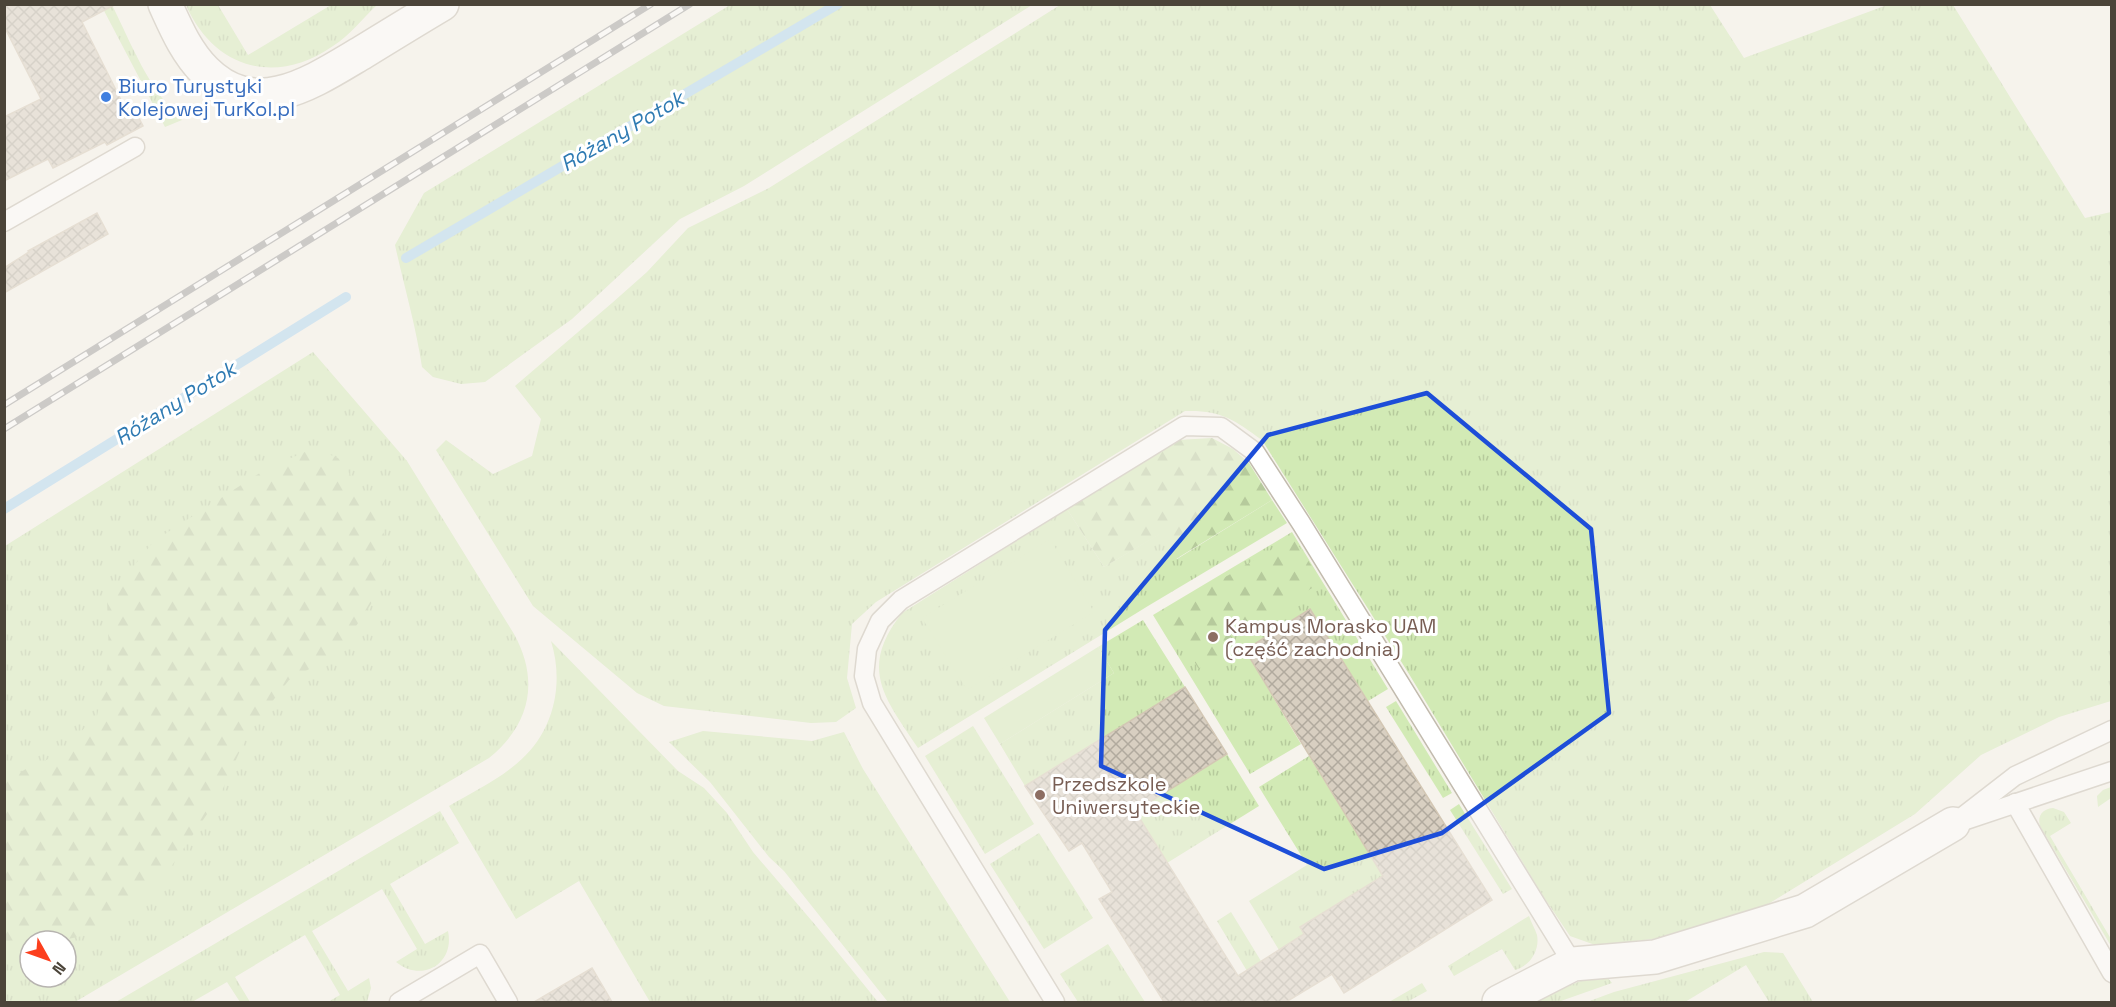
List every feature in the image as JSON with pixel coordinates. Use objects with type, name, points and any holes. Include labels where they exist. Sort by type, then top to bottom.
[{"type":"street","points":[[165,4],[187,49],[197,63],[214,78],[234,90],[263,95],[286,93],[312,82],[442,4]]},
{"type":"street","points":[[1499,1002],[1573,964],[1655,957],[1805,911],[1953,824]]},
{"type":"lane","points":[[4,222],[135,147]]},
{"type":"lane","points":[[1055,1002],[872,704],[864,676],[867,649],[880,621],[901,600],[1184,426],[1221,427],[1255,452],[1573,964]]},
{"type":"lane","points":[[1953,824],[2015,776],[2112,730]]},
{"type":"lane","points":[[1953,824],[2112,771]]},
{"type":"lane","points":[[2016,803],[2112,973]]},
{"type":"lane","points":[[399,1002],[480,954],[508,1002]]},
{"type":"highlighted area","points":[[1427,393],[1591,529],[1609,713],[1442,833],[1324,869],[1101,766],[1105,630],[1268,435]]},
{"type":"green space","points":[[101,5],[112,5],[150,81],[182,120],[165,127]]},
{"type":"green space","points":[[186,5],[218,5],[248,55],[331,5],[377,5],[333,46],[311,58],[290,65],[269,67],[249,64],[230,57],[213,44],[198,27]]},
{"type":"green space","points":[[730,5],[1032,5],[744,186],[680,219],[572,319],[485,382],[461,384],[433,377],[422,367],[395,245],[424,193]]},
{"type":"green space","points":[[1060,5],[1710,5],[1744,58],[1887,5],[1953,5],[2085,218],[2111,212],[2111,701],[2059,717],[1981,755],[1915,814],[1742,920],[1660,938],[1598,946],[1570,936],[1543,896],[1409,674],[1262,440],[1226,417],[1197,411],[1185,411],[876,602],[852,624],[847,678],[856,708],[836,722],[811,723],[664,706],[637,693],[533,606],[436,450],[446,440],[493,474],[532,456],[541,419],[515,386],[647,272],[688,228],[769,188]]},
{"type":"green space","points":[[313,352],[407,461],[514,634],[527,669],[527,701],[522,717],[503,745],[489,758],[75,1002],[5,1002],[5,546]]},
{"type":"green space","points":[[1212,438],[1233,449],[1249,463],[1272,500],[1176,559],[1160,534],[1104,567],[1067,509],[1178,440]]},
{"type":"green space","points":[[314,448],[338,458],[362,491],[390,546],[371,604],[337,654],[289,680],[249,731],[220,795],[169,870],[97,933],[78,937],[78,929],[18,929],[18,954],[5,962],[5,779],[57,755],[97,716],[109,659],[107,599],[154,541],[266,469]]},
{"type":"green space","points":[[1272,500],[1287,523],[918,748],[895,714],[881,683],[879,667],[881,651],[902,613],[1067,509],[1104,567],[1161,533],[1177,559]]},
{"type":"green space","points":[[1292,532],[1388,689],[1368,701],[1310,609],[1245,650],[1301,744],[1250,774],[1153,615]]},
{"type":"green space","points":[[1293,537],[1322,582],[1226,640],[1212,666],[1198,668],[1166,612]]},
{"type":"green space","points":[[1050,539],[1094,612],[967,690],[922,618]]},
{"type":"green space","points":[[1143,620],[1185,687],[1025,786],[1000,744],[1114,673],[1098,647]]},
{"type":"green space","points":[[551,641],[678,771],[704,788],[727,813],[753,852],[878,1002],[650,1002],[579,881],[516,919],[449,806],[508,771],[528,753],[539,739],[547,724],[556,692],[557,675]]},
{"type":"green space","points":[[1098,647],[1114,673],[1000,744],[984,718]]},
{"type":"green space","points":[[1396,701],[1452,793],[1443,798],[1386,707]]},
{"type":"green space","points":[[973,726],[1034,824],[985,854],[925,756]]},
{"type":"green space","points":[[703,731],[812,741],[844,732],[863,769],[1010,1002],[888,1002],[710,782],[669,742]]},
{"type":"green space","points":[[1227,754],[1259,806],[1167,863],[1135,811]]},
{"type":"green space","points":[[1309,756],[1383,876],[1300,927],[1304,934],[1279,950],[1249,901],[1307,865],[1259,787]]},
{"type":"green space","points":[[2111,787],[2111,798],[2098,807],[2097,796],[2103,790]]},
{"type":"green space","points":[[1459,804],[1512,889],[1503,894],[1450,810]]},
{"type":"green space","points":[[2053,808],[2064,812],[2071,823],[2050,836],[2111,939],[2111,946],[2040,826],[2039,819],[2042,813]]},
{"type":"green space","points":[[440,811],[459,843],[390,884],[425,944],[448,931],[449,943],[446,953],[434,967],[416,971],[396,962],[417,949],[382,889],[312,931],[348,991],[369,978],[371,988],[367,1002],[328,1002],[340,995],[305,935],[235,977],[250,1002],[240,1002],[227,982],[192,1002],[116,1002]]},
{"type":"green space","points":[[1039,833],[1093,918],[1044,949],[990,864]]},
{"type":"green space","points":[[1231,912],[1261,961],[1247,971],[1217,921]]},
{"type":"green space","points":[[1529,916],[1538,941],[1533,957],[1525,965],[1515,970],[1502,949],[1454,976],[1448,966]]},
{"type":"green space","points":[[1108,944],[1145,1002],[1078,1002],[1060,974]]},
{"type":"green space","points":[[1764,952],[1783,953],[1813,1002],[1769,1002],[1746,965],[1685,1002],[1587,1002],[1614,992]]},
{"type":"green space","points":[[1603,972],[1612,983],[1558,1002],[1528,1002]]},
{"type":"green space","points":[[1422,983],[1427,991],[1407,1002],[1389,1002]]},
{"type":"building","points":[[4,4],[116,4],[82,22],[123,104],[130,101],[143,126],[107,145],[105,142],[53,168],[48,159],[4,181],[4,117],[41,99],[4,26]]},
{"type":"building","points":[[97,213],[108,234],[4,293],[4,268],[28,251]]},
{"type":"building","points":[[1310,609],[1492,900],[1344,993],[1332,974],[1286,1002],[1164,1002],[1099,899],[1112,892],[1082,843],[1069,851],[1025,786],[1185,687],[1227,754],[1135,811],[1238,976],[1304,934],[1300,927],[1383,876],[1245,650]]},
{"type":"building","points":[[592,968],[612,1002],[534,1002]]},
{"type":"waterway","name":"Różany Potok","points":[[406,258],[838,4]]},
{"type":"waterway","name":"Różany Potok","points":[[4,509],[346,297]]},
{"type":"railway","points":[[4,405],[651,4]]},
{"type":"railway","points":[[4,429],[690,4]]},
{"type":"place","name":"Biuro Turystyki Kolejowej TurKol.pl","points":[[106,97]]},
{"type":"place","name":"Kampus Morasko UAM (część zachodnia)","points":[[1213,637]]},
{"type":"place","name":"Przedszkole Uniwersyteckie","points":[[1040,795]]}]
